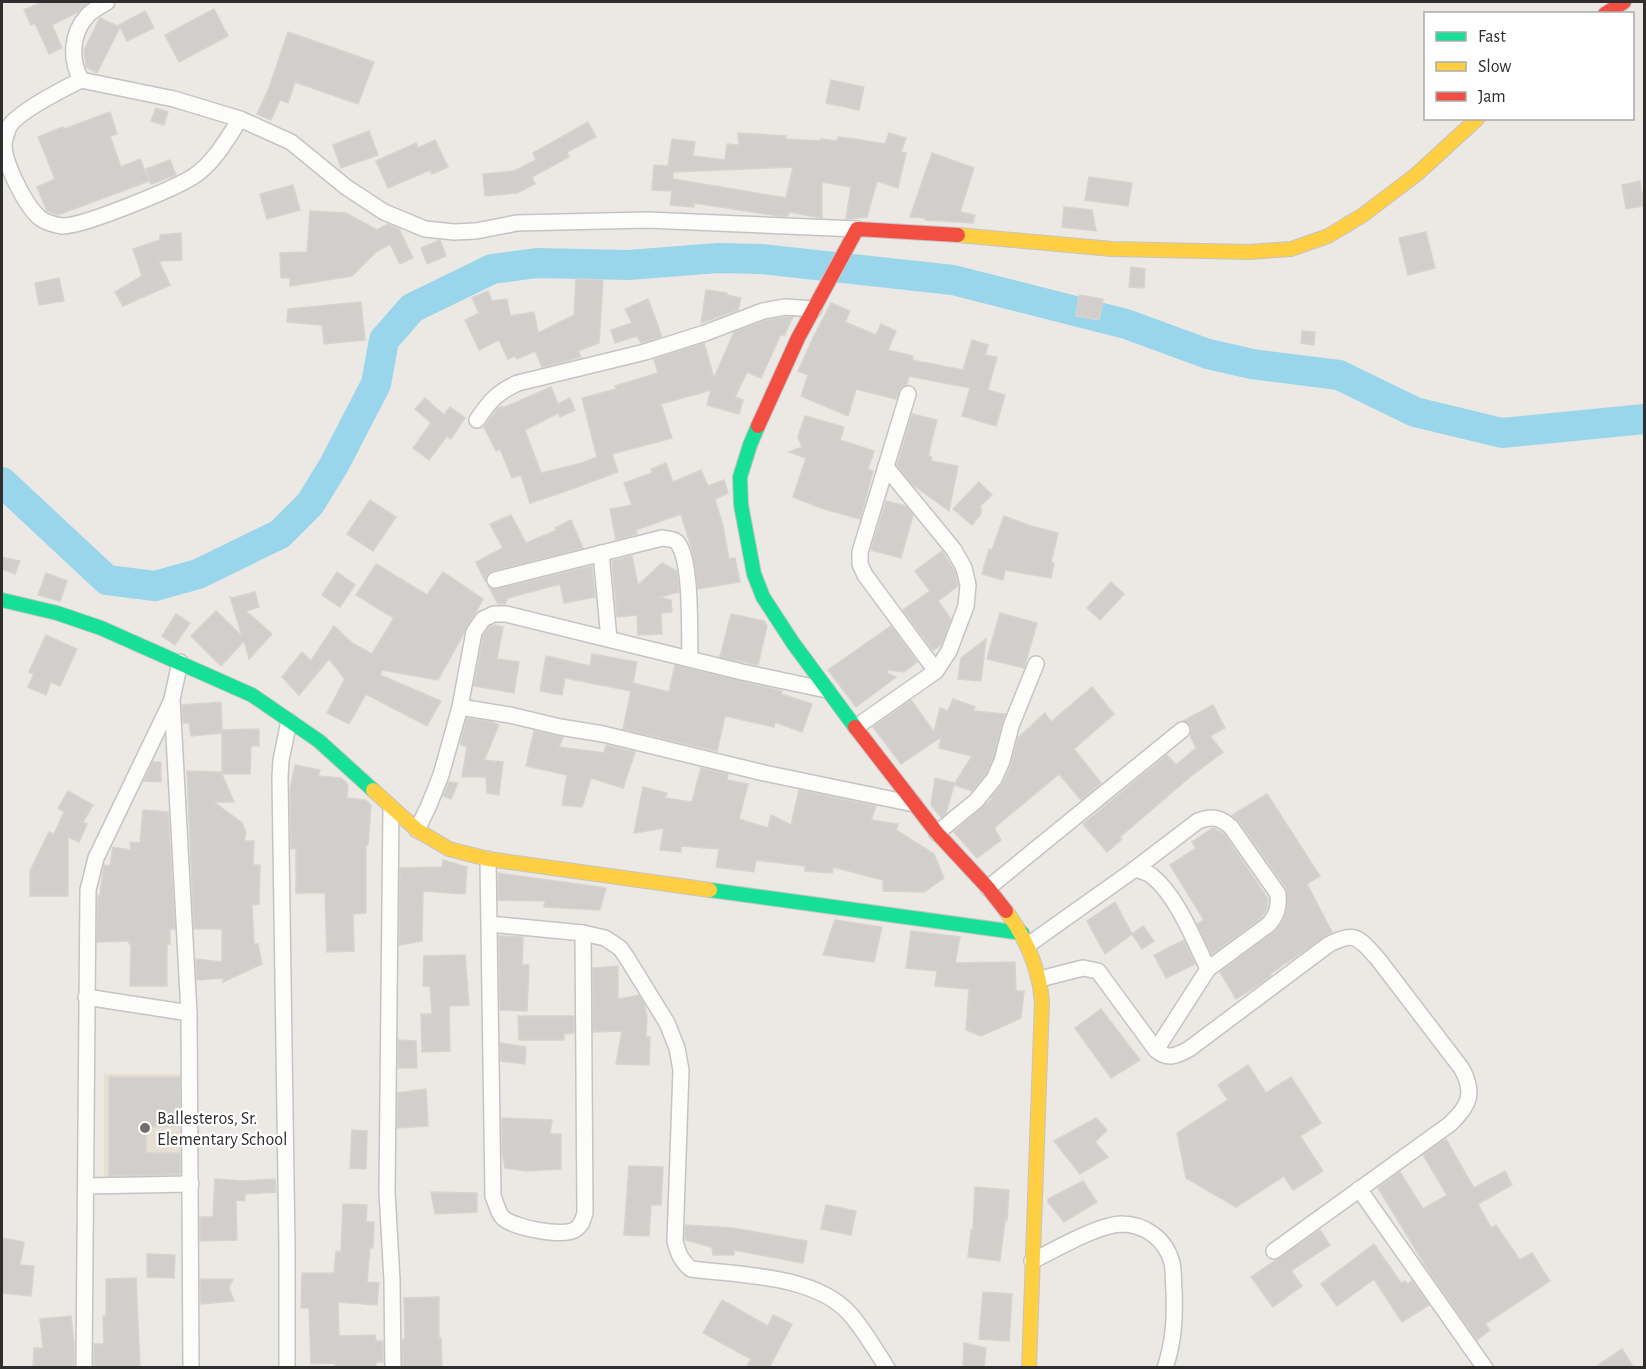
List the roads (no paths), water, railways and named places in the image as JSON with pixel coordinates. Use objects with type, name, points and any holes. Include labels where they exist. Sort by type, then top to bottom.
[{"type":"main road","points":[[1608,12],[1624,2]]},
{"type":"main road","points":[[1029,1368],[1042,1001],[1040,979],[1025,939],[988,888],[937,833],[827,690],[764,597],[754,574],[741,505],[740,477],[750,445],[798,338],[857,230],[972,236],[1112,249],[1250,252],[1291,249],[1328,236],[1363,215],[1417,174],[1476,120]]},
{"type":"main road","points":[[2,600],[57,613],[101,628],[252,695],[319,741],[417,830],[449,849],[488,859],[1025,939]]},
{"type":"street","points":[[81,80],[73,59],[75,38],[87,16],[108,2]]},
{"type":"street","points":[[240,119],[213,158],[194,176],[135,203],[81,223],[62,226],[42,220],[30,206],[9,166],[4,145],[9,126],[24,113],[81,80],[174,99],[240,119],[291,142],[346,187],[384,212],[425,229],[454,232],[476,231],[517,223],[647,220],[857,230]]},
{"type":"street","points":[[477,420],[491,399],[518,383],[645,352],[763,311],[785,307],[814,309]]},
{"type":"street","points":[[908,394],[860,552],[860,564],[865,575],[936,671]]},
{"type":"street","points":[[856,727],[936,671],[949,651],[966,606],[968,585],[964,568],[954,550],[886,467]]},
{"type":"street","points":[[495,580],[662,538],[675,541],[680,546],[686,567],[690,659]]},
{"type":"street","points":[[601,553],[609,639]]},
{"type":"street","points":[[417,830],[441,775],[460,707],[474,632],[483,619],[494,614],[506,614],[827,690]]},
{"type":"street","points":[[84,1368],[88,891],[96,858],[172,699],[180,662]]},
{"type":"street","points":[[937,833],[976,801],[994,779],[1002,761],[1011,726],[1036,664]]},
{"type":"street","points":[[172,699],[189,1013],[191,1368]]},
{"type":"street","points":[[460,707],[603,734],[764,773],[914,804]]},
{"type":"street","points":[[287,1368],[280,778],[281,760],[290,721]]},
{"type":"street","points":[[988,888],[1182,730]]},
{"type":"street","points":[[391,808],[387,1192],[392,1280],[393,1368]]},
{"type":"street","points":[[1025,939],[1135,869],[1198,821],[1210,817],[1222,819],[1231,827],[1278,894],[1279,907],[1275,917],[1268,925],[1208,969],[1156,1050]]},
{"type":"street","points":[[488,859],[493,1196],[503,1217],[519,1226],[566,1234],[575,1230],[582,1223],[585,1213],[582,933]]},
{"type":"street","points":[[1135,869],[1154,877],[1169,896],[1208,969]]},
{"type":"street","points":[[490,924],[582,933],[605,938],[620,948],[667,1023],[677,1048],[681,1070],[675,1241],[684,1263],[691,1269],[770,1279],[807,1287],[829,1297],[849,1312],[887,1368]]},
{"type":"street","points":[[1040,979],[1083,968],[1098,971],[1156,1050],[1170,1057],[1178,1055],[1328,945],[1347,936],[1359,940],[1378,959],[1462,1069],[1469,1090],[1468,1103],[1463,1112],[1450,1124],[1274,1251]]},
{"type":"street","points":[[86,997],[189,1013]]},
{"type":"street","points":[[86,1186],[191,1185]]},
{"type":"street","points":[[1359,1189],[1485,1368]]},
{"type":"street","points":[[1032,1261],[1091,1233],[1119,1224],[1136,1225],[1154,1233],[1165,1246],[1172,1263],[1176,1320],[1165,1368]]},
{"type":"waterway","points":[[2,482],[107,580],[155,586],[198,574],[280,534],[310,504],[334,465],[376,384],[384,340],[412,308],[492,269],[537,263],[628,265],[718,258],[761,259],[953,280],[1126,324],[1208,354],[1252,364],[1339,375],[1415,412],[1502,433],[1644,419]]},
{"type":"place","name":"Ballesteros, Sr. Elementary School","points":[[145,1128]]}]
